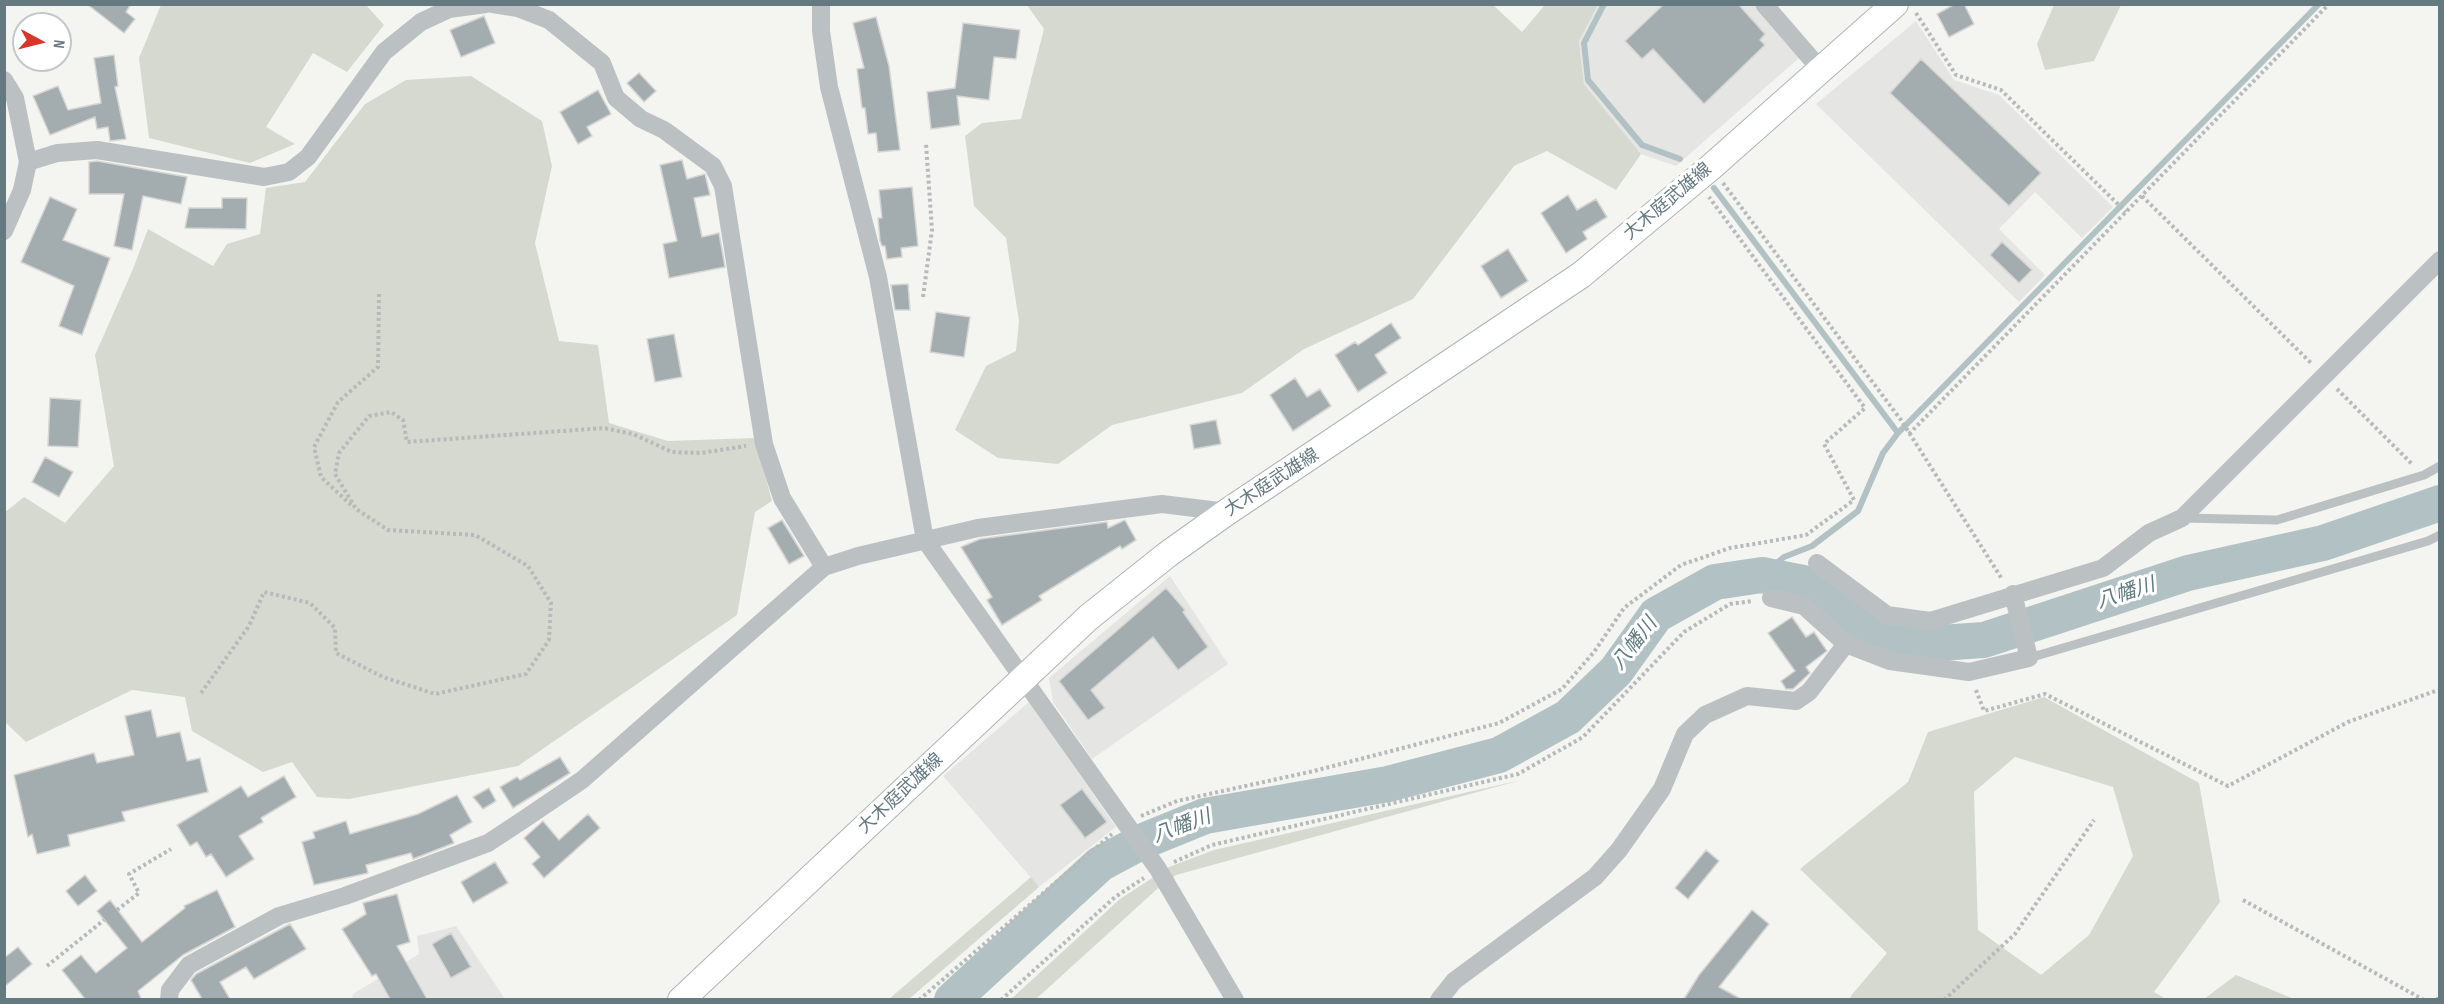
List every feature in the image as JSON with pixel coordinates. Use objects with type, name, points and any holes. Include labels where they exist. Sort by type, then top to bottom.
[{"type":"main road","name":"大木庭武雄線","points":[[681,999],[1089,617],[1168,554],[1227,512],[1581,275],[1703,173],[1895,4]]},
{"type":"street","points":[[28,162],[57,153],[97,150],[264,177],[289,172],[308,157],[384,52],[431,18],[450,9],[486,4]]},
{"type":"street","points":[[493,4],[553,12],[602,63],[616,98],[641,119],[664,130],[713,166],[723,186],[764,444],[782,498],[824,567]]},
{"type":"street","points":[[820,4],[821,31],[829,87],[878,277],[925,540],[1158,869],[1235,999]]},
{"type":"street","points":[[1764,4],[1821,70]]},
{"type":"street","points":[[4,80],[15,98],[28,162],[22,190],[4,231]]},
{"type":"street","points":[[1817,562],[1887,615],[1930,621],[2103,568],[2149,533],[2182,518],[2439,260]]},
{"type":"street","points":[[169,999],[170,990],[189,965],[279,916],[345,896],[488,843],[523,820],[582,780],[824,567],[858,555],[978,528],[1161,504],[1227,512]]},
{"type":"street","points":[[1771,598],[1804,606],[1846,644],[1890,661],[1969,672],[2029,658],[2013,594]]},
{"type":"street","points":[[1439,999],[1454,981],[1595,877],[1619,850],[1662,789],[1685,734],[1705,715],[1747,696],[1796,701],[1809,692],[1846,644]]},
{"type":"lane","points":[[2182,518],[2277,520],[2424,475],[2439,466]]},
{"type":"lane","points":[[2029,658],[2428,541],[2439,535]]},
{"type":"path","points":[[1910,4],[1956,75],[2001,90],[2126,212]]},
{"type":"path","points":[[1909,434],[2329,4]]},
{"type":"path","points":[[923,297],[932,230],[926,144]]},
{"type":"path","points":[[1703,173],[1901,420],[2013,594]]},
{"type":"path","points":[[919,999],[1124,824],[1177,801],[1314,771],[1499,723],[1562,689],[1594,652],[1624,608],[1681,565],[1730,548],[1806,535],[1854,500],[1824,444],[1865,408],[1703,173]]},
{"type":"path","points":[[2142,196],[2424,475]]},
{"type":"path","points":[[201,693],[249,626],[264,592],[310,603],[335,628],[336,653],[383,677],[435,694],[526,674],[549,640],[551,603],[528,566],[475,535],[388,530],[356,509],[321,477],[314,447],[338,402],[378,367],[379,294]]},
{"type":"path","points":[[356,509],[335,474],[339,453],[369,416],[391,412],[403,420],[406,442],[603,428],[633,434],[672,452],[701,453],[764,444]]},
{"type":"path","points":[[1001,999],[1115,897],[1158,869],[1212,845],[1518,774],[1583,737],[1684,632],[1730,604],[1771,598]]},
{"type":"path","points":[[1984,711],[2045,694],[2228,786],[2348,722],[2439,691]]},
{"type":"path","points":[[1944,999],[2015,934],[2094,820]]},
{"type":"path","points":[[117,910],[139,892],[129,874],[171,849]]},
{"type":"path","points":[[2243,900],[2424,999]]},
{"type":"path","points":[[47,966],[104,920]]},
{"type":"path","points":[[2437,999],[2439,994]]},
{"type":"shaded area","points":[[161,5],[366,5],[384,25],[347,72],[313,53],[266,127],[295,144],[250,163],[149,138],[139,58]]},
{"type":"shaded area","points":[[1027,5],[1493,5],[1522,32],[1545,5],[1598,5],[1579,41],[1584,84],[1641,154],[1616,190],[1547,151],[1514,166],[1413,299],[1304,349],[1242,393],[1112,425],[1058,464],[998,458],[955,430],[986,366],[1016,351],[1019,321],[1006,238],[974,206],[965,136],[982,123],[1021,119],[1044,29]]},
{"type":"shaded area","points":[[1598,5],[1753,5],[1799,58],[1676,166],[1641,154],[1584,84],[1579,41]]},
{"type":"shaded area","points":[[2054,5],[2121,5],[2094,61],[2045,70],[2037,44]]},
{"type":"shaded area","points":[[1916,21],[1954,80],[1999,95],[2113,207],[2082,238],[2035,192],[1999,229],[2045,275],[2019,302],[1816,104]]},
{"type":"shaded area","points":[[471,76],[542,121],[552,166],[535,243],[559,341],[598,345],[609,423],[668,441],[755,438],[772,501],[755,512],[737,615],[518,766],[349,799],[317,797],[292,762],[263,772],[192,731],[185,697],[132,690],[26,742],[5,722],[4,513],[24,497],[65,523],[114,466],[95,355],[148,229],[213,266],[227,244],[260,234],[266,188],[305,182],[365,104],[406,80]]},
{"type":"shaded area","points":[[1170,576],[1228,664],[1092,759],[1053,702],[1049,678]]},
{"type":"shaded area","points":[[2044,697],[2199,783],[2220,902],[2154,992],[2166,999],[1852,999],[1850,997],[1887,953],[1800,869],[1908,782],[1928,732]],"holes":[[[2015,757],[2113,787],[2133,856],[2089,935],[2041,975],[1978,930],[1974,792]]]},
{"type":"shaded area","points":[[1029,702],[1116,827],[1039,887],[943,776]]},
{"type":"shaded area","points":[[1521,780],[1176,875],[1156,890],[1036,999],[1010,1000],[1120,899],[1169,867],[1214,850]]},
{"type":"shaded area","points":[[1031,877],[1039,887],[909,999],[889,999]]},
{"type":"shaded area","points":[[456,926],[505,999],[352,1000],[353,994],[419,954],[417,936]]},
{"type":"shaded area","points":[[2236,975],[2294,999],[2204,999]]},
{"type":"building","points":[[87,4],[131,4],[126,12],[135,19],[124,33]]},
{"type":"building","points":[[1664,4],[1738,4],[1765,34],[1760,40],[1765,45],[1704,104],[1653,49],[1642,59],[1625,41]]},
{"type":"building","points":[[1955,4],[1964,4],[1974,24],[1949,37],[1937,14]]},
{"type":"building","points":[[484,16],[495,43],[461,57],[450,30]]},
{"type":"building","points":[[876,17],[889,66],[900,150],[878,152],[876,133],[868,134],[865,108],[862,108],[857,69],[864,68],[853,23]]},
{"type":"building","points":[[963,23],[1020,30],[1016,59],[994,57],[989,100],[957,96],[960,125],[931,129],[927,92],[955,88]]},
{"type":"building","points":[[114,55],[118,86],[115,87],[126,139],[110,141],[108,127],[97,129],[95,117],[50,135],[33,96],[58,86],[68,110],[101,103],[94,58]]},
{"type":"building","points":[[1921,59],[2041,173],[2009,206],[1890,93]]},
{"type":"building","points":[[639,73],[656,91],[644,102],[627,83]]},
{"type":"building","points":[[598,90],[611,114],[587,127],[592,136],[578,144],[560,112]]},
{"type":"building","points":[[682,160],[687,179],[705,174],[710,195],[694,198],[702,237],[719,233],[725,267],[669,278],[663,244],[677,241],[660,165]]},
{"type":"building","points":[[97,161],[187,177],[181,204],[143,196],[132,250],[114,246],[124,194],[89,194],[89,162]]},
{"type":"building","points":[[912,187],[918,246],[901,248],[902,257],[887,259],[885,246],[882,246],[880,241],[878,218],[882,218],[879,190]]},
{"type":"building","points":[[1568,195],[1577,210],[1596,199],[1607,217],[1583,232],[1587,239],[1566,253],[1541,213]]},
{"type":"building","points":[[50,197],[77,209],[63,240],[110,258],[82,335],[59,326],[74,286],[21,262]]},
{"type":"building","points":[[222,198],[247,198],[246,229],[185,228],[189,208],[222,208]]},
{"type":"building","points":[[2002,242],[2032,270],[2019,283],[1990,255]]},
{"type":"building","points":[[1508,249],[1528,281],[1501,298],[1481,266]]},
{"type":"building","points":[[908,284],[910,310],[895,310],[891,285]]},
{"type":"building","points":[[936,312],[970,317],[964,357],[930,352]]},
{"type":"building","points":[[1391,323],[1401,338],[1375,355],[1387,373],[1358,392],[1335,355],[1355,342],[1358,345]]},
{"type":"building","points":[[674,334],[682,377],[655,382],[647,339]]},
{"type":"building","points":[[1295,378],[1307,397],[1320,389],[1331,406],[1293,431],[1270,395]]},
{"type":"building","points":[[50,398],[81,400],[78,447],[48,446]]},
{"type":"building","points":[[1216,420],[1221,444],[1194,449],[1190,425]]},
{"type":"building","points":[[45,457],[73,472],[59,497],[32,482]]},
{"type":"building","points":[[782,520],[804,556],[789,564],[768,528]]},
{"type":"building","points":[[1125,520],[1136,540],[1122,549],[1120,546],[1039,596],[1042,600],[1002,625],[987,600],[992,597],[961,547],[980,539],[1107,522],[1108,528]]},
{"type":"building","points":[[1166,588],[1185,610],[1183,612],[1208,647],[1178,670],[1153,637],[1091,690],[1105,708],[1088,720],[1059,681]]},
{"type":"building","points":[[1792,617],[1806,637],[1814,632],[1827,651],[1806,667],[1810,673],[1793,689],[1786,689],[1781,681],[1795,671],[1768,633]]},
{"type":"building","points":[[151,710],[157,737],[180,732],[187,761],[200,758],[208,792],[122,812],[125,821],[68,835],[70,846],[37,854],[32,834],[28,837],[14,775],[94,753],[97,763],[134,755],[125,716]]},
{"type":"building","points":[[560,757],[570,773],[513,808],[500,787],[517,777],[520,780]]},
{"type":"building","points":[[284,776],[296,797],[261,818],[263,822],[239,836],[254,859],[226,877],[211,854],[206,857],[197,842],[190,846],[177,825],[241,786],[248,797]]},
{"type":"building","points":[[489,788],[496,801],[483,809],[473,797]]},
{"type":"building","points":[[1082,789],[1107,822],[1085,838],[1060,805]]},
{"type":"building","points":[[457,795],[472,822],[450,835],[454,843],[413,859],[411,853],[366,865],[368,873],[314,885],[302,842],[315,838],[313,832],[346,821],[350,834],[418,814]]},
{"type":"building","points":[[588,814],[600,828],[544,878],[532,864],[540,857],[524,838],[543,821],[559,840]]},
{"type":"building","points":[[1706,850],[1719,861],[1688,899],[1675,888]]},
{"type":"building","points":[[495,862],[508,883],[473,903],[461,882]]},
{"type":"building","points":[[85,875],[97,891],[78,906],[66,891]]},
{"type":"building","points":[[217,890],[235,927],[183,955],[138,991],[141,999],[85,999],[62,970],[81,955],[96,973],[127,948],[97,911],[110,900],[142,942],[185,908],[184,906]]},
{"type":"building","points":[[397,894],[410,942],[397,946],[427,999],[390,999],[376,974],[372,976],[342,929],[366,914],[363,903]]},
{"type":"building","points":[[1752,910],[1769,924],[1719,987],[1741,999],[1684,999],[1699,975]]},
{"type":"building","points":[[290,924],[306,949],[254,979],[246,967],[220,982],[230,999],[202,999],[191,980],[196,974]]},
{"type":"building","points":[[451,933],[471,967],[451,978],[432,944]]},
{"type":"building","points":[[18,947],[32,964],[4,987],[4,958]]},
{"type":"waterway","points":[[1604,4],[1584,43],[1588,80],[1642,145],[1680,159]]},
{"type":"waterway","points":[[1762,575],[1784,557],[1812,546],[1858,511],[1883,453],[1898,433],[2319,4]]},
{"type":"waterway","points":[[1714,188],[1898,433]]},
{"type":"waterway","name":"八幡川","points":[[952,1000],[1100,864],[1141,842],[1205,816],[1388,784],[1499,755],[1568,717],[1616,671],[1656,615],[1715,582],[1762,575],[1803,583],[1872,630],[1909,645],[1984,640],[2188,573],[2323,543],[2440,503]]}]
